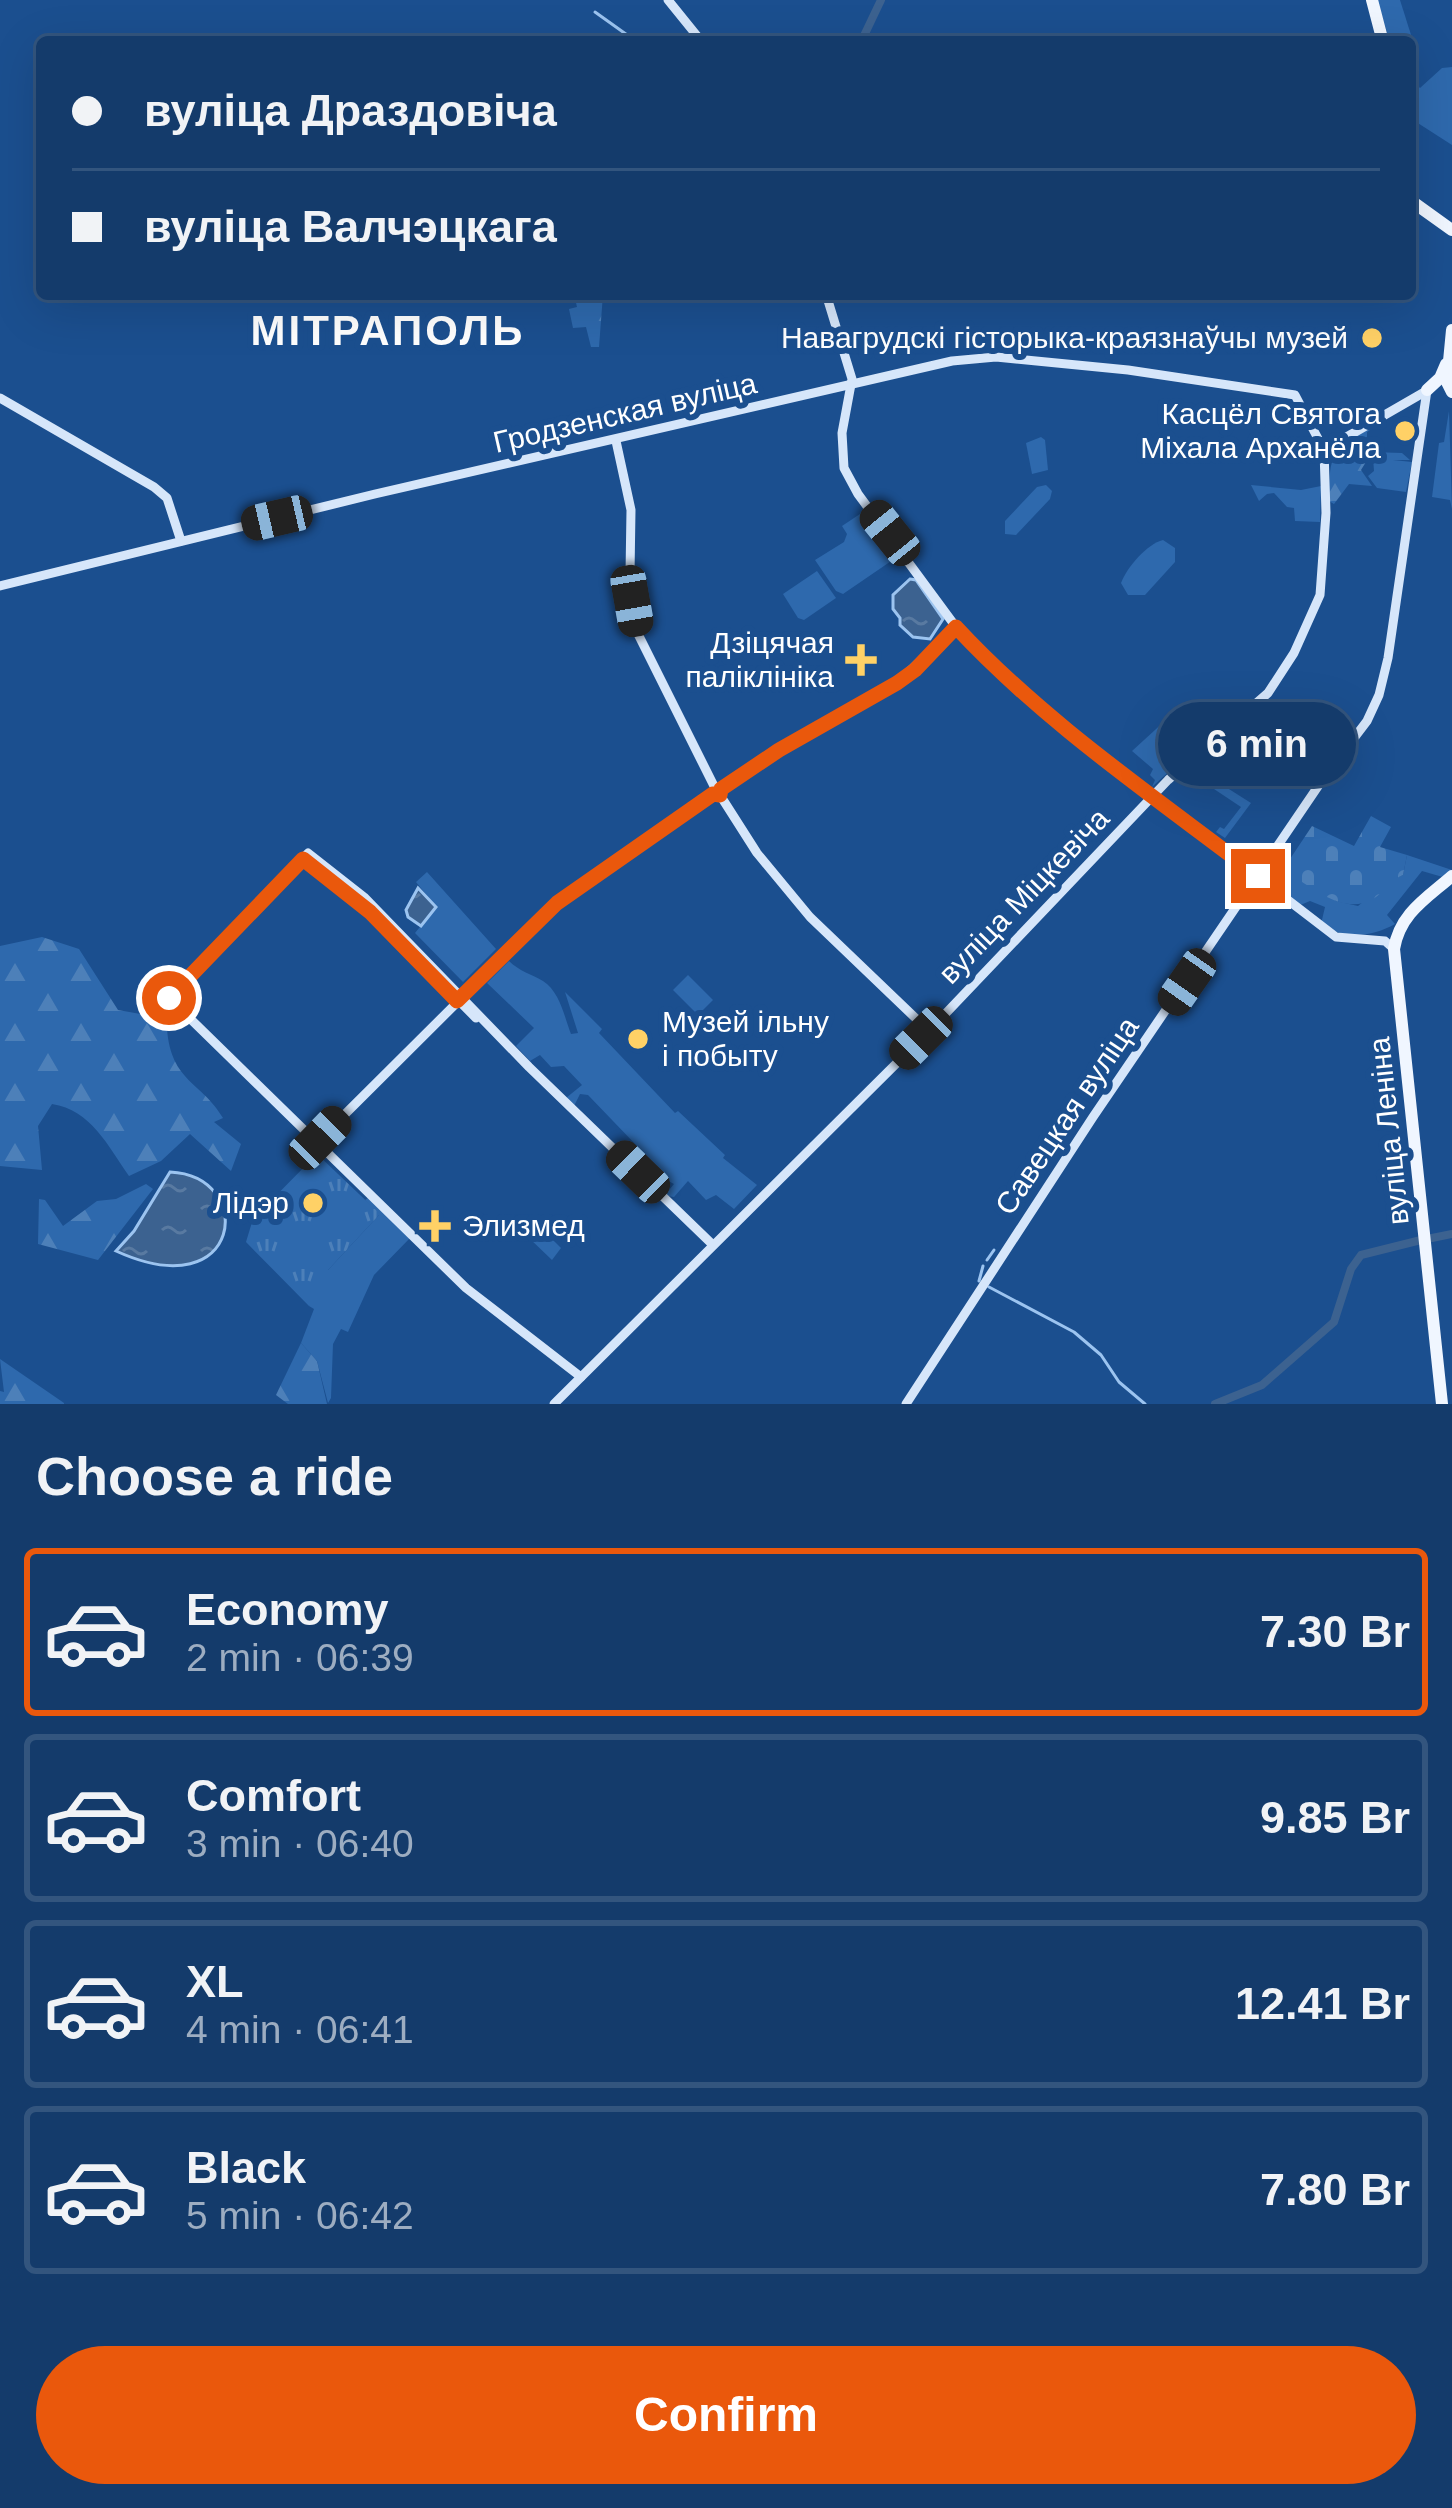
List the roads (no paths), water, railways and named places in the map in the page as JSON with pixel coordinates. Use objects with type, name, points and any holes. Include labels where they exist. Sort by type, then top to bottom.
[{"type":"main road","points":[[1372,0],[1381,36]]},
{"type":"main road","points":[[1416,204],[1452,230]]},
{"type":"main road","points":[[1448,384],[1452,330]]},
{"type":"main road","points":[[1427,390],[1440,378],[1448,357]]},
{"type":"main road","name":"вуліца Леніна","points":[[1442,1404],[1394,949],[1402,925],[1422,899],[1452,875]]},
{"type":"street","points":[[668,0],[697,36]]},
{"type":"street","points":[[828,300],[852,384],[841,445],[844,468],[956,627],[997,669],[1152,797],[1336,937],[1385,941],[1394,949]]},
{"type":"street","name":"Гродзенская вуліца","points":[[0,586],[852,384],[939,364],[996,357],[1287,391],[1295,395],[1324,450]]},
{"type":"street","points":[[1324,450],[1427,390],[1448,384]]},
{"type":"street","name":"Савецкая вуліца","points":[[906,1404],[1093,1117],[1367,721],[1378,699],[1392,634],[1427,390]]},
{"type":"street","points":[[0,398],[154,487],[167,498],[181,541]]},
{"type":"street","points":[[616,441],[631,510],[630,574],[638,634],[687,740],[757,853],[810,917],[929,1031]]},
{"type":"street","name":"вуліца Міцкевіча","points":[[554,1404],[929,1031],[1152,797],[1202,748],[1253,709],[1280,678],[1309,624],[1324,574],[1324,450]]},
{"type":"street","points":[[315,1144],[557,903],[779,750],[897,683],[956,627]]},
{"type":"street","points":[[581,1377],[466,1288],[169,998],[306,856],[364,897],[460,998],[713,1245]]},
{"type":"street","points":[[1372,939],[1402,925]]},
{"type":"water","points":[[910,579],[916,580],[943,619],[930,639],[913,637],[900,625],[893,609],[893,595]]},
{"type":"water","points":[[418,888],[436,907],[421,926],[406,910]]},
{"type":"water","points":[[170,1172],[198,1179],[216,1194],[225,1214],[223,1235],[212,1253],[190,1264],[158,1264],[116,1251],[134,1231]]},
{"type":"waterway","points":[[864,36],[881,0]]},
{"type":"waterway","points":[[595,12],[629,36]]},
{"type":"waterway","points":[[1427,1239],[1452,1234]]},
{"type":"waterway","points":[[1215,1404],[1262,1385],[1334,1322],[1351,1269],[1361,1255],[1421,1240]]},
{"type":"waterway","points":[[987,1260],[994,1250]]},
{"type":"waterway","points":[[979,1281],[983,1266]]},
{"type":"waterway","points":[[989,1287],[1074,1332],[1145,1404]]},
{"type":"place","name":"Навагрудскі гісторыка-краязнаўчы музей","points":[[1372,338]]},
{"type":"place","name":"Касцёл Святога Міхала Арханёла","points":[[1405,431]]},
{"type":"place","name":"Дзіцячая паліклініка","points":[[861,660]]},
{"type":"place","name":"Музей ільну і побыту","points":[[638,1039]]},
{"type":"place","name":"Лідэр","points":[[313,1203]]},
{"type":"place","name":"Элизмед","points":[[435,1226]]},
{"type":"district","name":"МІТРАПОЛЬ","points":[[388,330]]}]
